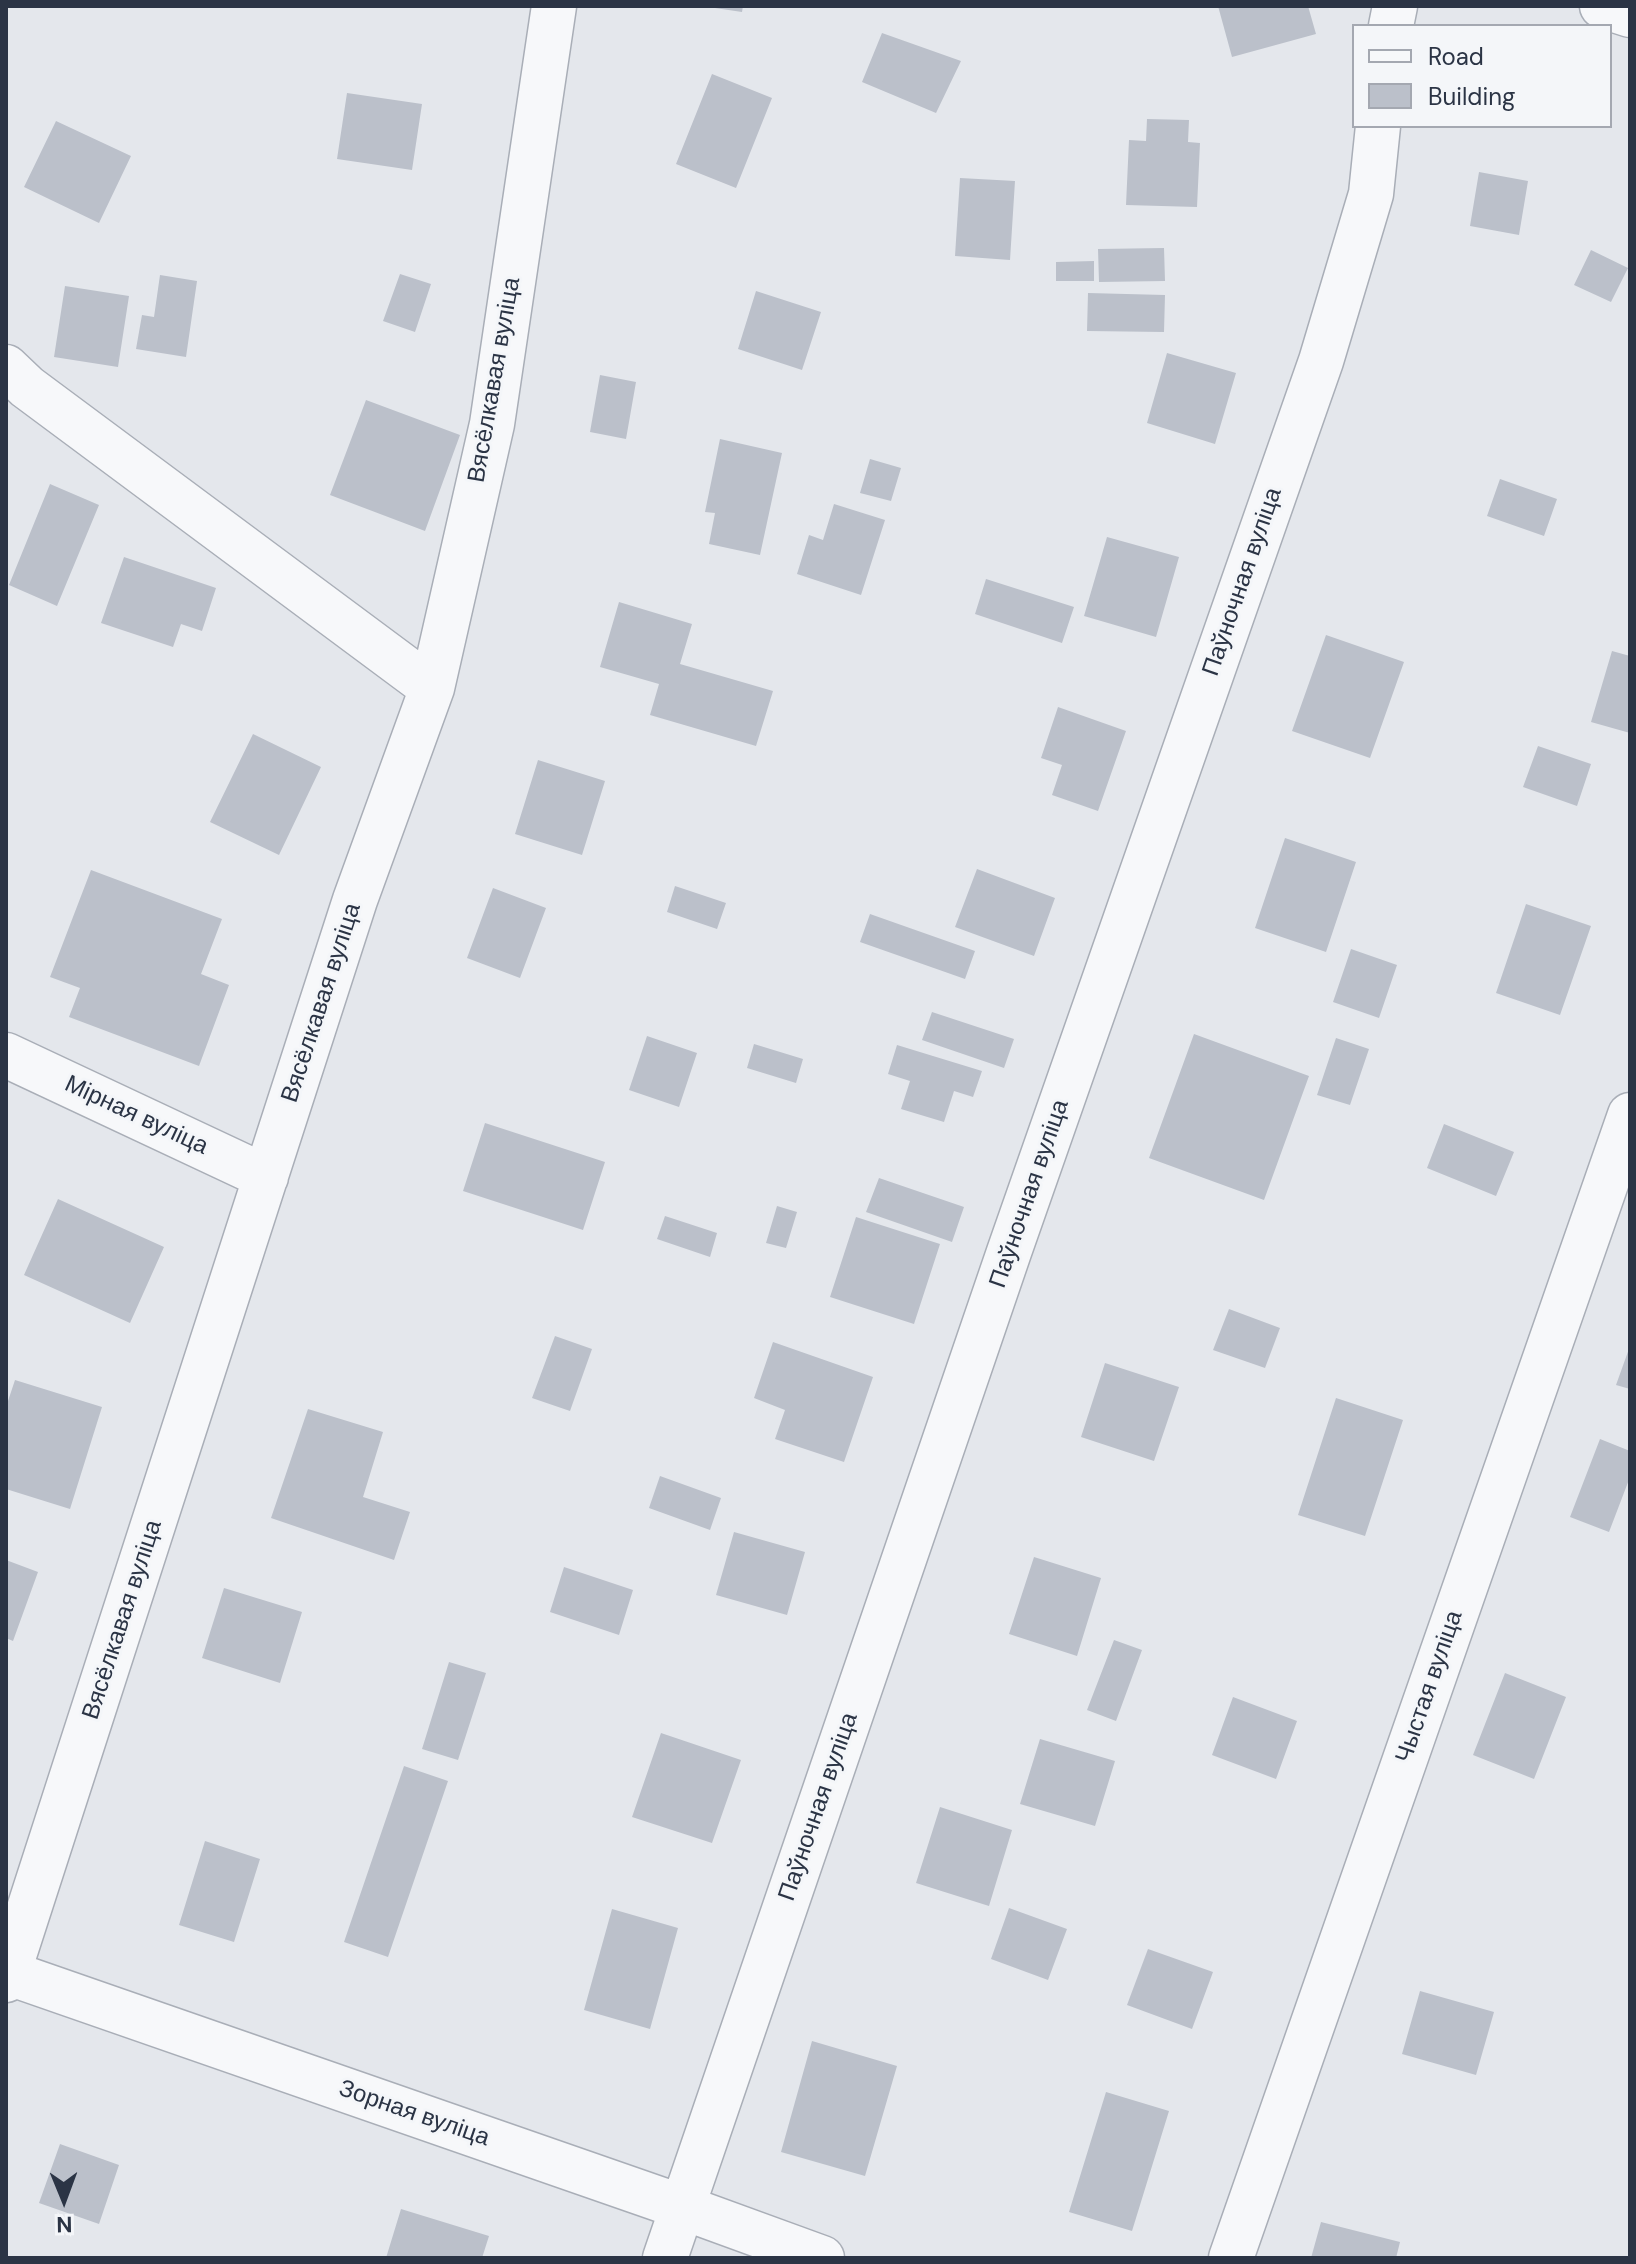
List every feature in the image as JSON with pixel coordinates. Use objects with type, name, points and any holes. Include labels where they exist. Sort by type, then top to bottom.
[{"type":"street","name":"Вясёлкавая вуліца","points":[[7,1975],[355,900],[432,688],[492,424],[554,6]]},
{"type":"street","points":[[1602,6],[1630,15]]},
{"type":"street","name":"Паўночная вуліца","points":[[665,2258],[1009,1252],[1321,361],[1371,194],[1378,128]]},
{"type":"street","points":[[6,367],[27,387],[432,688]]},
{"type":"street","name":"Мірная вуліца","points":[[6,1055],[266,1177]]},
{"type":"street","name":"Чыстая вуліца","points":[[1231,2258],[1630,1115]]},
{"type":"street","name":"Зорная вуліца","points":[[7,1975],[822,2258]]},
{"type":"building","points":[[715,6],[743,6],[742,12]]},
{"type":"building","points":[[1218,6],[1308,6],[1316,34],[1232,57]]},
{"type":"building","points":[[882,33],[961,61],[936,113],[862,82]]},
{"type":"building","points":[[712,74],[772,98],[736,188],[676,164]]},
{"type":"building","points":[[347,93],[422,104],[412,170],[337,159]]},
{"type":"building","points":[[1147,119],[1189,120],[1188,142],[1200,143],[1197,207],[1126,205],[1129,140],[1146,141]]},
{"type":"building","points":[[56,121],[131,156],[99,223],[24,187]]},
{"type":"building","points":[[1479,172],[1528,181],[1519,235],[1470,226]]},
{"type":"building","points":[[960,178],[1015,181],[1010,260],[955,256]]},
{"type":"building","points":[[1164,248],[1165,281],[1099,282],[1098,249]]},
{"type":"building","points":[[1591,250],[1628,268],[1611,302],[1574,285]]},
{"type":"building","points":[[1094,261],[1094,281],[1056,281],[1056,262]]},
{"type":"building","points":[[400,274],[431,284],[415,332],[383,321]]},
{"type":"building","points":[[160,275],[197,281],[186,357],[136,349],[142,315],[154,317]]},
{"type":"building","points":[[65,286],[129,296],[118,367],[54,357]]},
{"type":"building","points":[[756,291],[821,312],[802,370],[738,349]]},
{"type":"building","points":[[1088,293],[1165,295],[1164,332],[1087,331]]},
{"type":"building","points":[[1167,353],[1236,373],[1215,444],[1147,423]]},
{"type":"building","points":[[600,375],[636,382],[626,439],[590,432]]},
{"type":"building","points":[[366,400],[460,435],[425,531],[330,495]]},
{"type":"building","points":[[720,439],[782,453],[760,555],[709,544],[715,513],[705,512]]},
{"type":"building","points":[[870,459],[901,468],[891,501],[860,493]]},
{"type":"building","points":[[1500,479],[1557,499],[1544,536],[1487,516]]},
{"type":"building","points":[[50,484],[99,505],[57,606],[9,585]]},
{"type":"building","points":[[834,504],[885,520],[861,595],[797,574],[809,535],[823,540]]},
{"type":"building","points":[[1107,537],[1179,557],[1156,637],[1084,616]]},
{"type":"building","points":[[124,557],[216,588],[202,631],[181,624],[173,647],[101,623]]},
{"type":"building","points":[[986,579],[1074,607],[1062,643],[975,614]]},
{"type":"building","points":[[619,602],[692,624],[680,664],[773,691],[756,746],[650,715],[659,684],[600,667]]},
{"type":"building","points":[[1326,635],[1404,662],[1370,758],[1292,731]]},
{"type":"building","points":[[1612,651],[1630,656],[1630,733],[1591,722]]},
{"type":"building","points":[[1058,707],[1126,731],[1098,811],[1052,795],[1062,765],[1041,758]]},
{"type":"building","points":[[253,734],[321,767],[279,855],[210,822]]},
{"type":"building","points":[[1538,746],[1591,764],[1577,806],[1523,787]]},
{"type":"building","points":[[538,760],[605,781],[582,855],[515,834]]},
{"type":"building","points":[[1285,838],[1356,862],[1326,952],[1255,928]]},
{"type":"building","points":[[977,869],[1055,898],[1034,956],[955,927]]},
{"type":"building","points":[[91,870],[222,919],[201,974],[229,985],[199,1066],[69,1017],[80,988],[50,977]]},
{"type":"building","points":[[675,886],[726,903],[717,929],[667,912]]},
{"type":"building","points":[[493,888],[546,908],[520,978],[467,958]]},
{"type":"building","points":[[1526,904],[1591,926],[1560,1015],[1496,993]]},
{"type":"building","points":[[870,914],[975,951],[965,979],[860,942]]},
{"type":"building","points":[[1351,949],[1397,965],[1379,1018],[1333,1002]]},
{"type":"building","points":[[932,1012],[1014,1039],[1004,1068],[922,1040]]},
{"type":"building","points":[[1194,1034],[1309,1076],[1264,1200],[1149,1158]]},
{"type":"building","points":[[647,1036],[697,1053],[679,1107],[629,1090]]},
{"type":"building","points":[[1336,1038],[1369,1049],[1350,1105],[1317,1095]]},
{"type":"building","points":[[754,1044],[803,1059],[796,1083],[747,1068]]},
{"type":"building","points":[[897,1045],[982,1071],[973,1097],[954,1091],[944,1122],[901,1109],[910,1081],[888,1074]]},
{"type":"building","points":[[485,1123],[605,1162],[583,1230],[463,1191]]},
{"type":"building","points":[[1444,1124],[1514,1152],[1496,1196],[1427,1168]]},
{"type":"building","points":[[879,1178],[964,1207],[952,1242],[866,1212]]},
{"type":"building","points":[[58,1199],[164,1247],[130,1323],[24,1275]]},
{"type":"building","points":[[777,1206],[797,1212],[786,1248],[766,1243]]},
{"type":"building","points":[[665,1216],[717,1233],[710,1257],[657,1239]]},
{"type":"building","points":[[856,1217],[940,1244],[914,1324],[830,1297]]},
{"type":"building","points":[[1229,1309],[1280,1328],[1265,1368],[1213,1350]]},
{"type":"building","points":[[555,1336],[592,1349],[570,1411],[532,1398]]},
{"type":"building","points":[[773,1342],[873,1377],[844,1462],[775,1439],[785,1410],[754,1398]]},
{"type":"building","points":[[1630,1346],[1630,1389],[1616,1385]]},
{"type":"building","points":[[1105,1363],[1179,1387],[1154,1461],[1081,1437]]},
{"type":"building","points":[[15,1380],[102,1407],[70,1509],[6,1489],[6,1407]]},
{"type":"building","points":[[1336,1398],[1403,1420],[1365,1536],[1298,1515]]},
{"type":"building","points":[[308,1409],[383,1432],[363,1497],[410,1512],[394,1560],[271,1518]]},
{"type":"building","points":[[1600,1439],[1630,1451],[1630,1477],[1609,1532],[1570,1517]]},
{"type":"building","points":[[660,1476],[721,1498],[710,1530],[649,1508]]},
{"type":"building","points":[[734,1532],[805,1552],[787,1615],[716,1595]]},
{"type":"building","points":[[1034,1557],[1101,1578],[1077,1656],[1009,1634]]},
{"type":"building","points":[[6,1560],[38,1572],[13,1641],[6,1638]]},
{"type":"building","points":[[564,1567],[633,1590],[619,1635],[550,1612]]},
{"type":"building","points":[[224,1588],[302,1612],[280,1683],[202,1658]]},
{"type":"building","points":[[1114,1640],[1142,1650],[1116,1721],[1087,1710]]},
{"type":"building","points":[[449,1662],[486,1673],[458,1760],[422,1749]]},
{"type":"building","points":[[1505,1673],[1566,1697],[1534,1779],[1473,1755]]},
{"type":"building","points":[[1233,1697],[1297,1721],[1276,1779],[1212,1755]]},
{"type":"building","points":[[661,1733],[741,1760],[712,1843],[632,1817]]},
{"type":"building","points":[[1040,1739],[1115,1761],[1095,1826],[1020,1804]]},
{"type":"building","points":[[404,1766],[448,1781],[388,1957],[344,1942]]},
{"type":"building","points":[[940,1807],[1012,1830],[989,1906],[916,1883]]},
{"type":"building","points":[[205,1841],[260,1859],[234,1942],[179,1925]]},
{"type":"building","points":[[1009,1908],[1067,1929],[1048,1980],[991,1959]]},
{"type":"building","points":[[612,1909],[678,1928],[650,2029],[584,2010]]},
{"type":"building","points":[[1148,1949],[1213,1972],[1192,2029],[1127,2005]]},
{"type":"building","points":[[1420,1991],[1494,2012],[1476,2075],[1402,2054]]},
{"type":"building","points":[[812,2041],[897,2066],[865,2176],[781,2152]]},
{"type":"building","points":[[1106,2092],[1169,2111],[1132,2231],[1069,2212]]},
{"type":"building","points":[[60,2144],[119,2165],[99,2224],[39,2203]]},
{"type":"building","points":[[401,2209],[489,2236],[482,2258],[386,2258]]},
{"type":"building","points":[[1321,2222],[1400,2242],[1396,2258],[1311,2258]]}]
